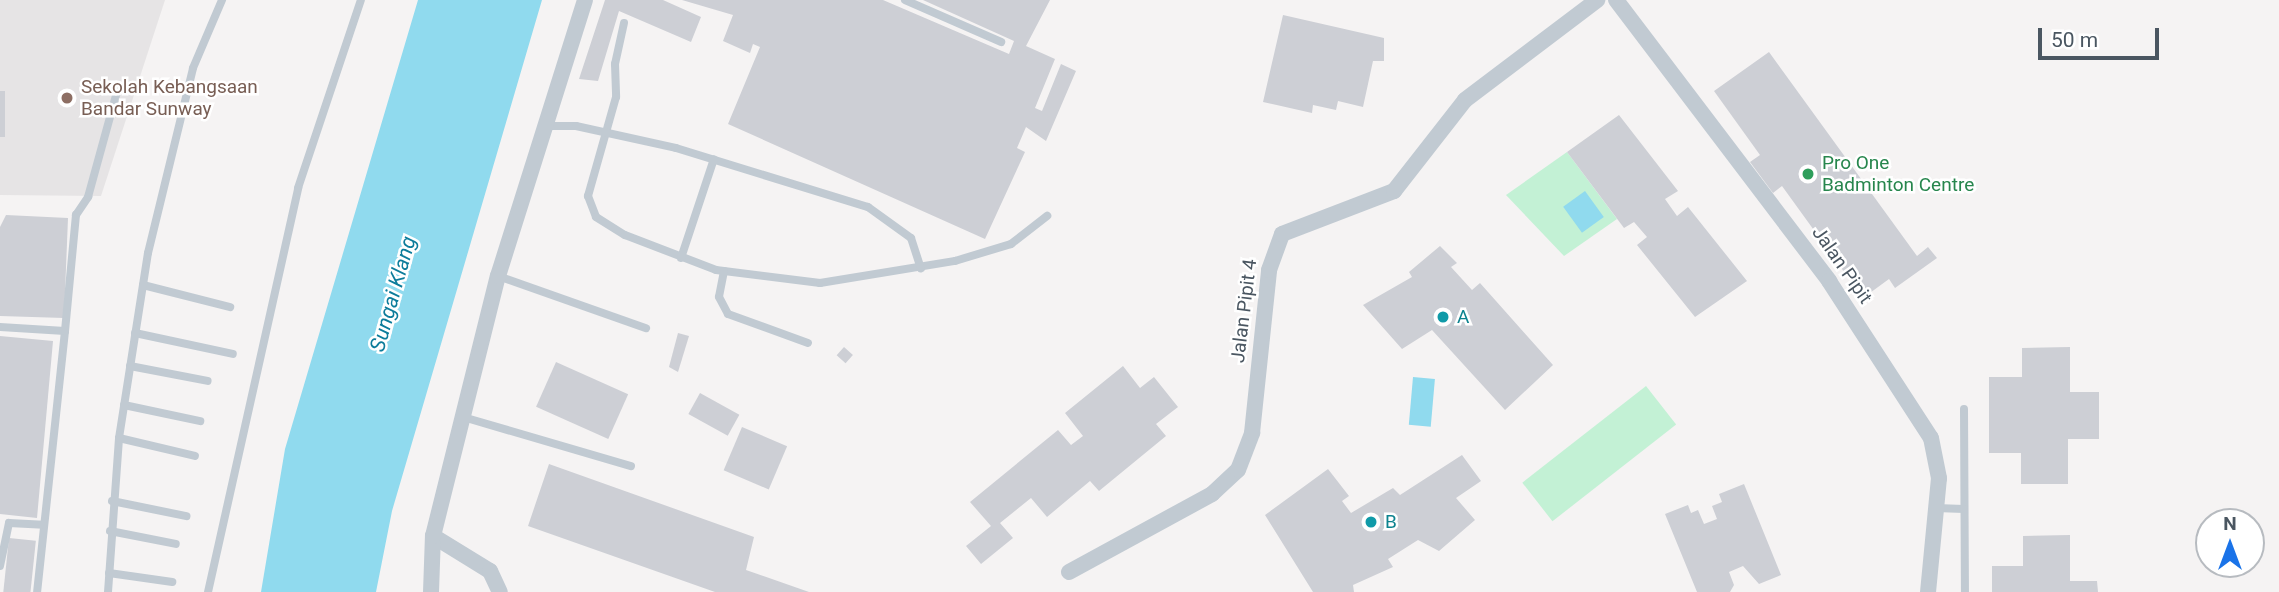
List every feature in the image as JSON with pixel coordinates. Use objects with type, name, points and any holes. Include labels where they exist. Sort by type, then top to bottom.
[{"type":"street","points":[[431,592],[433,536],[498,276],[543,126],[585,0]]},
{"type":"street","name":"Jalan Pipit 4","points":[[1069,572],[1212,494],[1238,470],[1252,433],[1270,262],[1282,234],[1394,191],[1465,100],[1597,0]]},
{"type":"street","name":"Jalan Pipit","points":[[1616,0],[1829,281],[1931,438],[1939,478],[1928,592]]},
{"type":"street","points":[[433,536],[490,571],[500,592]]},
{"type":"lane","points":[[108,592],[112,501],[119,438],[143,285],[192,68],[222,0]]},
{"type":"lane","points":[[208,592],[298,187],[361,0]]},
{"type":"lane","points":[[905,0],[1000,42]]},
{"type":"lane","points":[[624,23],[606,132],[588,196],[596,217],[681,258],[724,271],[820,284],[921,268],[1011,244],[1047,216]]},
{"type":"lane","points":[[37,592],[76,215],[88,197],[116,94]]},
{"type":"lane","points":[[543,126],[606,132],[714,159],[892,219],[911,238],[921,268]]},
{"type":"lane","points":[[681,258],[714,159]]},
{"type":"lane","points":[[724,271],[719,297],[727,314],[808,343]]},
{"type":"lane","points":[[498,276],[646,328]]},
{"type":"lane","points":[[143,285],[230,307]]},
{"type":"lane","points":[[0,327],[65,331]]},
{"type":"lane","points":[[135,333],[233,354]]},
{"type":"lane","points":[[130,366],[208,382]]},
{"type":"lane","points":[[124,405],[200,421]]},
{"type":"lane","points":[[1964,409],[1965,592]]},
{"type":"lane","points":[[463,417],[631,466]]},
{"type":"lane","points":[[119,438],[195,456]]},
{"type":"lane","points":[[112,501],[186,516]]},
{"type":"lane","points":[[1936,508],[1964,509]]},
{"type":"lane","points":[[0,566],[9,523],[43,525]]},
{"type":"lane","points":[[110,531],[176,544]]},
{"type":"lane","points":[[109,573],[172,582]]},
{"type":"shaded area","name":"Sekolah Kebangsaan Bandar Sunway","points":[[0,0],[165,0],[101,196],[0,195]]},
{"type":"green space","points":[[1567,152],[1617,219],[1564,256],[1506,195]]},
{"type":"green space","points":[[1646,386],[1676,425],[1552,521],[1522,483]]},
{"type":"water","name":"Sungai Klang","points":[[418,0],[542,0],[392,511],[376,592],[261,592],[285,449]]},
{"type":"water","points":[[1585,191],[1604,217],[1582,233],[1563,207]]},
{"type":"water","points":[[1413,377],[1435,379],[1431,427],[1409,425]]},
{"type":"building","points":[[605,0],[663,0],[701,17],[691,42],[619,11],[598,81],[579,79]]},
{"type":"building","points":[[682,0],[883,0],[1009,54],[1014,41],[923,0],[1050,0],[1026,46],[1055,59],[1035,108],[1042,111],[1061,64],[1076,71],[1046,141],[1026,127],[1017,148],[1025,152],[985,239],[728,124],[760,47],[753,44],[750,53],[723,41],[733,15]]},
{"type":"building","points":[[1283,15],[1384,38],[1384,61],[1373,61],[1363,107],[1338,101],[1336,110],[1313,105],[1312,113],[1263,102]]},
{"type":"building","name":"Pro One Badminton Centre","points":[[1769,52],[1917,256],[1928,247],[1937,258],[1895,288],[1889,279],[1863,298],[1782,186],[1773,193],[1750,162],[1760,155],[1714,91]]},
{"type":"building","points":[[0,91],[5,91],[5,137],[0,137]]},
{"type":"building","points":[[1619,115],[1678,191],[1665,199],[1677,216],[1688,207],[1747,281],[1695,317],[1637,245],[1647,237],[1634,222],[1624,228],[1567,152]]},
{"type":"building","points":[[6,215],[68,218],[64,318],[0,316],[0,227]]},
{"type":"building","name":"A","points":[[1440,246],[1457,263],[1451,267],[1472,290],[1480,283],[1553,365],[1505,410],[1432,330],[1402,349],[1363,305],[1412,277],[1409,272]]},
{"type":"building","points":[[678,333],[689,336],[678,372],[669,367]]},
{"type":"building","points":[[0,336],[53,341],[37,518],[0,514]]},
{"type":"building","points":[[844,347],[853,355],[846,363],[837,355]]},
{"type":"building","points":[[2070,347],[2070,392],[2099,392],[2099,439],[2068,439],[2068,484],[2021,484],[2021,453],[1989,453],[1989,377],[2022,377],[2022,348]]},
{"type":"building","points":[[556,362],[628,394],[608,439],[536,407]]},
{"type":"building","points":[[1123,366],[1140,388],[1154,377],[1178,407],[1156,424],[1166,436],[1099,491],[1090,481],[1047,517],[1031,498],[1000,523],[1013,538],[981,564],[966,546],[991,526],[970,502],[1058,430],[1071,445],[1083,436],[1065,413]]},
{"type":"building","points":[[700,393],[739,415],[728,436],[688,414]]},
{"type":"building","points":[[742,427],[787,446],[769,489],[724,470]]},
{"type":"building","name":"B","points":[[1462,455],[1481,481],[1456,498],[1475,520],[1439,551],[1418,540],[1388,559],[1393,567],[1353,585],[1354,592],[1313,592],[1265,515],[1328,469],[1349,496],[1342,501],[1351,513],[1393,488],[1400,495]]},
{"type":"building","points":[[549,464],[754,537],[746,570],[809,592],[715,592],[528,526]]},
{"type":"building","points":[[1744,484],[1781,575],[1759,584],[1743,566],[1729,572],[1734,585],[1730,592],[1697,592],[1665,514],[1688,505],[1691,513],[1698,510],[1704,524],[1717,519],[1712,506],[1722,502],[1719,494]]},
{"type":"building","points":[[2070,535],[2070,581],[2097,581],[2098,592],[1992,592],[1992,566],[2023,566],[2023,536]]},
{"type":"building","points":[[9,538],[36,541],[30,592],[3,592]]},
{"type":"place","name":"Sekolah Kebangsaan Bandar Sunway","points":[[67,98]]},
{"type":"place","name":"Pro One Badminton Centre","points":[[1808,174]]},
{"type":"place","name":"A","points":[[1443,317]]},
{"type":"place","name":"B","points":[[1371,522]]}]
